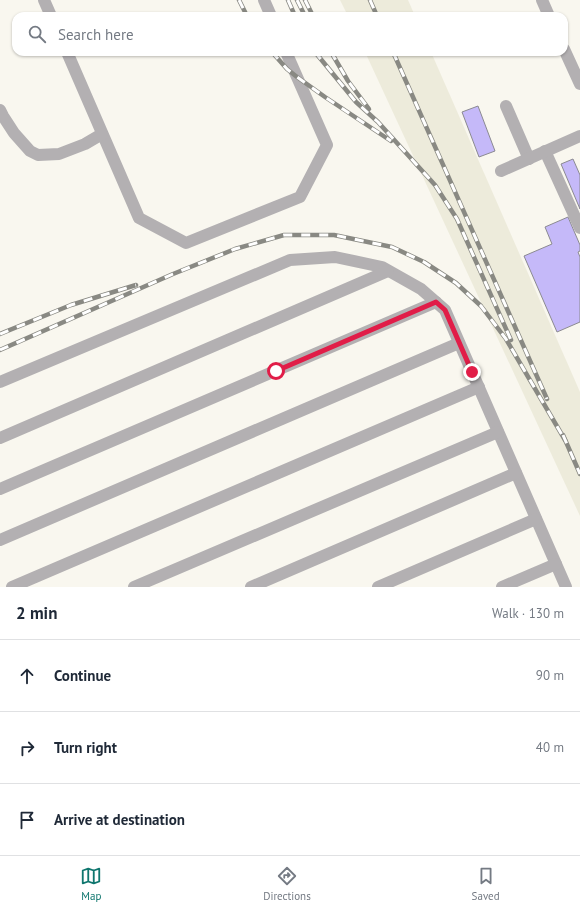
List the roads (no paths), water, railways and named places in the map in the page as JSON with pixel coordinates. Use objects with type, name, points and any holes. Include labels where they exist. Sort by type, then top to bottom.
[{"type":"street","points":[[44,0],[49,12]]},
{"type":"street","points":[[264,0],[269,12]]},
{"type":"street","points":[[542,0],[547,12]]},
{"type":"street","points":[[69,56],[139,218],[186,243],[300,197],[327,145],[288,56]]},
{"type":"street","points":[[567,56],[579,81]]},
{"type":"street","points":[[506,106],[529,159]]},
{"type":"street","points":[[0,110],[14,133],[30,151],[38,155],[59,154],[84,144],[102,134]]},
{"type":"street","points":[[501,171],[580,136]]},
{"type":"street","points":[[545,151],[580,228]]},
{"type":"street","points":[[0,382],[290,260],[335,257],[382,268],[421,289],[445,310],[566,587]]},
{"type":"street","points":[[0,438],[388,271]]},
{"type":"street","points":[[0,489],[436,302]]},
{"type":"street","points":[[0,540],[459,343]]},
{"type":"street","points":[[12,587],[479,387]]},
{"type":"street","points":[[134,587],[498,432]]},
{"type":"street","points":[[251,587],[516,473]]},
{"type":"street","points":[[378,587],[536,519]]},
{"type":"street","points":[[502,587],[556,564]]},
{"type":"railway","points":[[239,0],[245,12]]},
{"type":"railway","points":[[288,0],[293,12]]},
{"type":"railway","points":[[297,0],[303,12]]},
{"type":"railway","points":[[305,0],[311,12]]},
{"type":"railway","points":[[370,0],[375,12]]},
{"type":"railway","points":[[276,56],[287,69],[297,77],[391,141]]},
{"type":"railway","points":[[318,56],[356,102],[378,122],[435,185],[457,219],[511,340]]},
{"type":"railway","points":[[333,56],[348,81],[369,109]]},
{"type":"railway","points":[[395,56],[547,399]]},
{"type":"railway","points":[[0,350],[173,274],[235,249],[284,235],[334,235],[392,247],[424,262],[456,283],[481,306],[506,339],[565,440]]},
{"type":"railway","points":[[0,334],[71,305],[136,285]]},
{"type":"railway","points":[[563,435],[580,474]]}]
